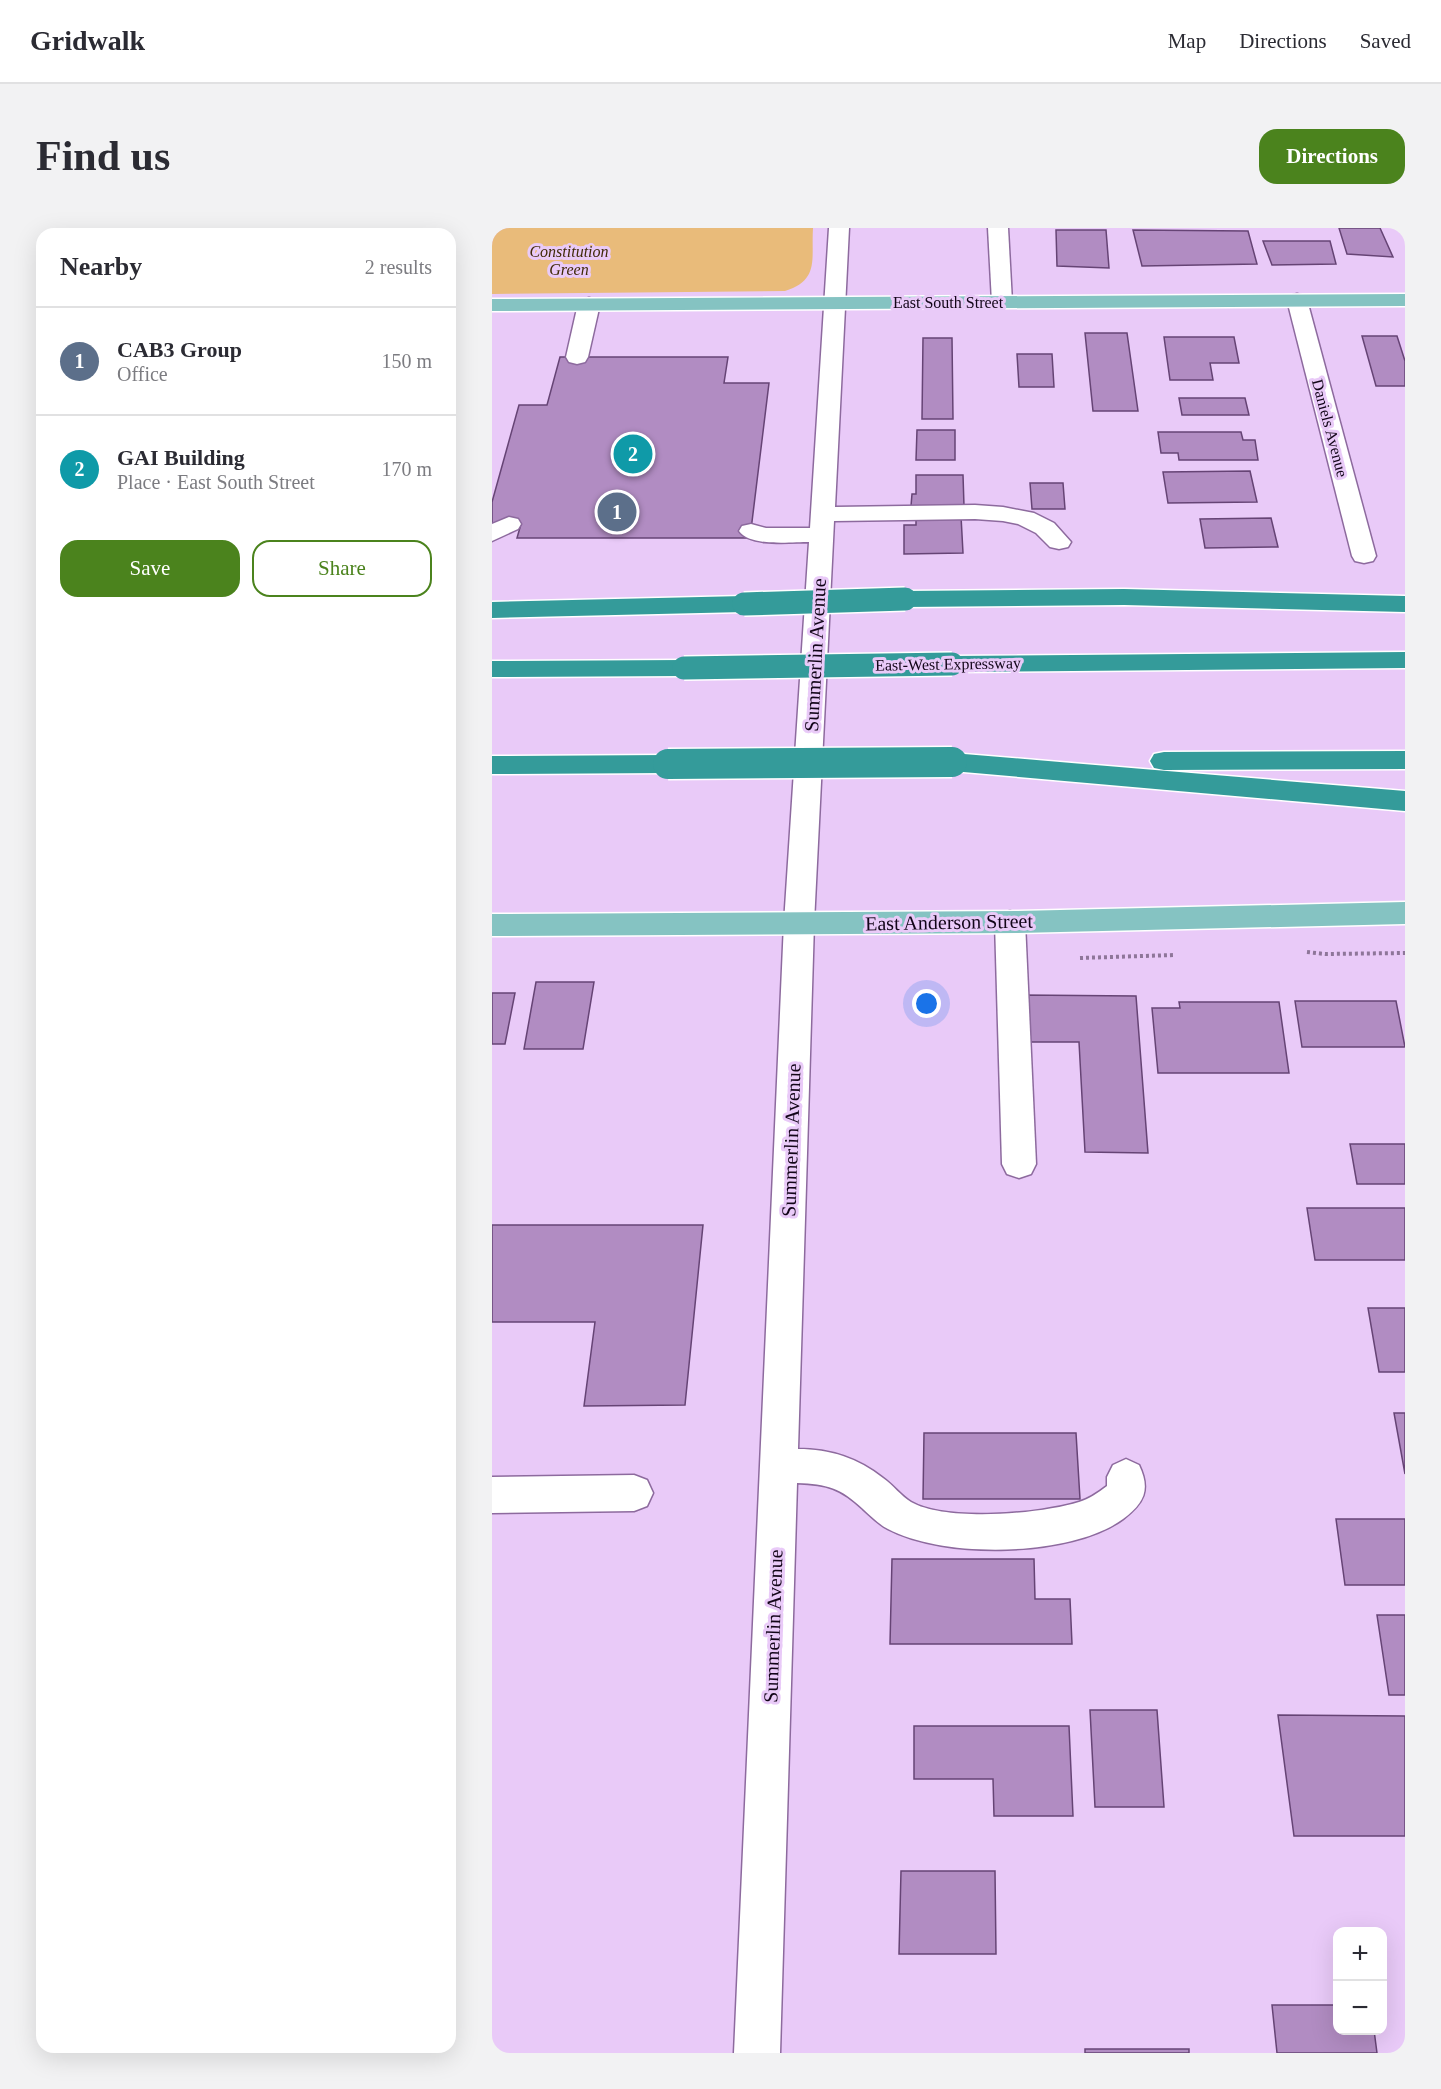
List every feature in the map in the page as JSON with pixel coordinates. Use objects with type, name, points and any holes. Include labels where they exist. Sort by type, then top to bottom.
[{"type":"highway","points":[[492,610],[905,599],[1124,597],[1405,604]]},
{"type":"highway","name":"East-West Expressway","points":[[492,669],[1405,660]]},
{"type":"highway","points":[[492,765],[1405,759]]},
{"type":"highway","points":[[952,762],[1405,801]]},
{"type":"main road","name":"East South Street","points":[[492,305],[1405,300]]},
{"type":"main road","name":"East Anderson Street","points":[[492,925],[1010,922],[1405,913]]},
{"type":"street","name":"Summerlin Avenue","points":[[758,2053],[800,923],[839,228]]},
{"type":"street","points":[[998,228],[1002,302]]},
{"type":"street","name":"Daniels Avenue","points":[[1297,300],[1364,556]]},
{"type":"street","points":[[577,357],[589,304]]},
{"type":"street","points":[[757,533],[975,512],[1025,518],[1045,528],[1059,542]]},
{"type":"street","points":[[1010,922],[1019,1164]]},
{"type":"street","points":[[779,1466],[817,1466],[851,1475],[891,1510],[907,1519],[959,1532],[1016,1532],[1075,1521],[1113,1507],[1125,1496],[1126,1477]]},
{"type":"street","points":[[492,1495],[634,1493]]},
{"type":"green space","name":"Constitution Green","points":[[492,228],[813,228],[812,259],[809,274],[804,281],[785,291],[492,294]]},
{"type":"building","points":[[1339,228],[1380,228],[1393,257],[1347,254]]},
{"type":"building","points":[[1056,230],[1106,230],[1109,268],[1057,266]]},
{"type":"building","points":[[1133,230],[1248,231],[1257,264],[1142,266]]},
{"type":"building","points":[[1263,241],[1330,241],[1336,264],[1272,265]]},
{"type":"building","points":[[1085,333],[1127,333],[1138,411],[1093,411]]},
{"type":"building","points":[[1362,336],[1397,336],[1405,361],[1405,386],[1376,386]]},
{"type":"building","points":[[1164,337],[1234,337],[1239,363],[1210,363],[1213,380],[1170,380]]},
{"type":"building","points":[[923,338],[952,338],[953,419],[922,419]]},
{"type":"building","points":[[1017,354],[1052,354],[1054,387],[1019,387]]},
{"type":"building","points":[[560,357],[728,357],[724,383],[769,383],[750,538],[517,538],[521,524],[492,524],[492,502],[519,405],[547,405]]},
{"type":"building","points":[[1179,398],[1245,398],[1249,415],[1182,415]]},
{"type":"building","points":[[917,430],[955,430],[955,460],[916,460]]},
{"type":"building","points":[[1158,432],[1241,432],[1243,440],[1255,440],[1258,460],[1179,460],[1178,453],[1161,453]]},
{"type":"building","points":[[1250,471],[1257,502],[1168,503],[1163,472]]},
{"type":"building","points":[[916,475],[963,475],[964,506],[911,506],[912,494],[916,494]]},
{"type":"building","points":[[1030,483],[1063,483],[1065,509],[1032,509]]},
{"type":"building","points":[[916,516],[961,516],[963,553],[904,554],[904,525],[916,525]]},
{"type":"building","points":[[1271,518],[1278,547],[1205,548],[1200,519]]},
{"type":"building","points":[[536,982],[594,982],[583,1049],[524,1049]]},
{"type":"building","points":[[492,993],[515,993],[505,1044],[492,1044]]},
{"type":"building","points":[[1021,995],[1136,996],[1148,1153],[1085,1152],[1079,1042],[1023,1042]]},
{"type":"building","points":[[1295,1001],[1396,1001],[1405,1047],[1302,1047]]},
{"type":"building","points":[[1179,1002],[1279,1002],[1289,1073],[1158,1073],[1152,1008],[1180,1008]]},
{"type":"building","points":[[1350,1144],[1405,1144],[1405,1184],[1357,1184]]},
{"type":"building","points":[[1307,1208],[1405,1208],[1405,1260],[1315,1260]]},
{"type":"building","points":[[492,1225],[703,1225],[685,1405],[584,1406],[595,1322],[492,1322]]},
{"type":"building","points":[[1368,1308],[1405,1308],[1405,1372],[1379,1372]]},
{"type":"building","points":[[1394,1413],[1405,1413],[1405,1474]]},
{"type":"building","points":[[924,1433],[1076,1433],[1080,1499],[923,1499]]},
{"type":"building","points":[[1336,1519],[1405,1519],[1405,1585],[1345,1585]]},
{"type":"building","points":[[892,1559],[1034,1559],[1035,1599],[1070,1599],[1072,1644],[890,1644]]},
{"type":"building","points":[[1377,1615],[1405,1615],[1405,1695],[1389,1695]]},
{"type":"building","points":[[1090,1710],[1157,1710],[1164,1807],[1095,1807]]},
{"type":"building","points":[[1278,1715],[1405,1716],[1405,1836],[1294,1836]]},
{"type":"building","points":[[914,1726],[1069,1726],[1073,1816],[994,1816],[993,1779],[914,1779]]},
{"type":"building","points":[[901,1871],[995,1871],[996,1954],[899,1954]]},
{"type":"building","points":[[1272,2005],[1333,2005],[1333,2035],[1375,2035],[1377,2053],[1277,2053]]},
{"type":"building","points":[[1085,2049],[1189,2049],[1189,2053],[1085,2053]]},
{"type":"place","name":"GAI Building","points":[[633,454]]},
{"type":"place","name":"CAB3 Group","points":[[617,512]]}]
